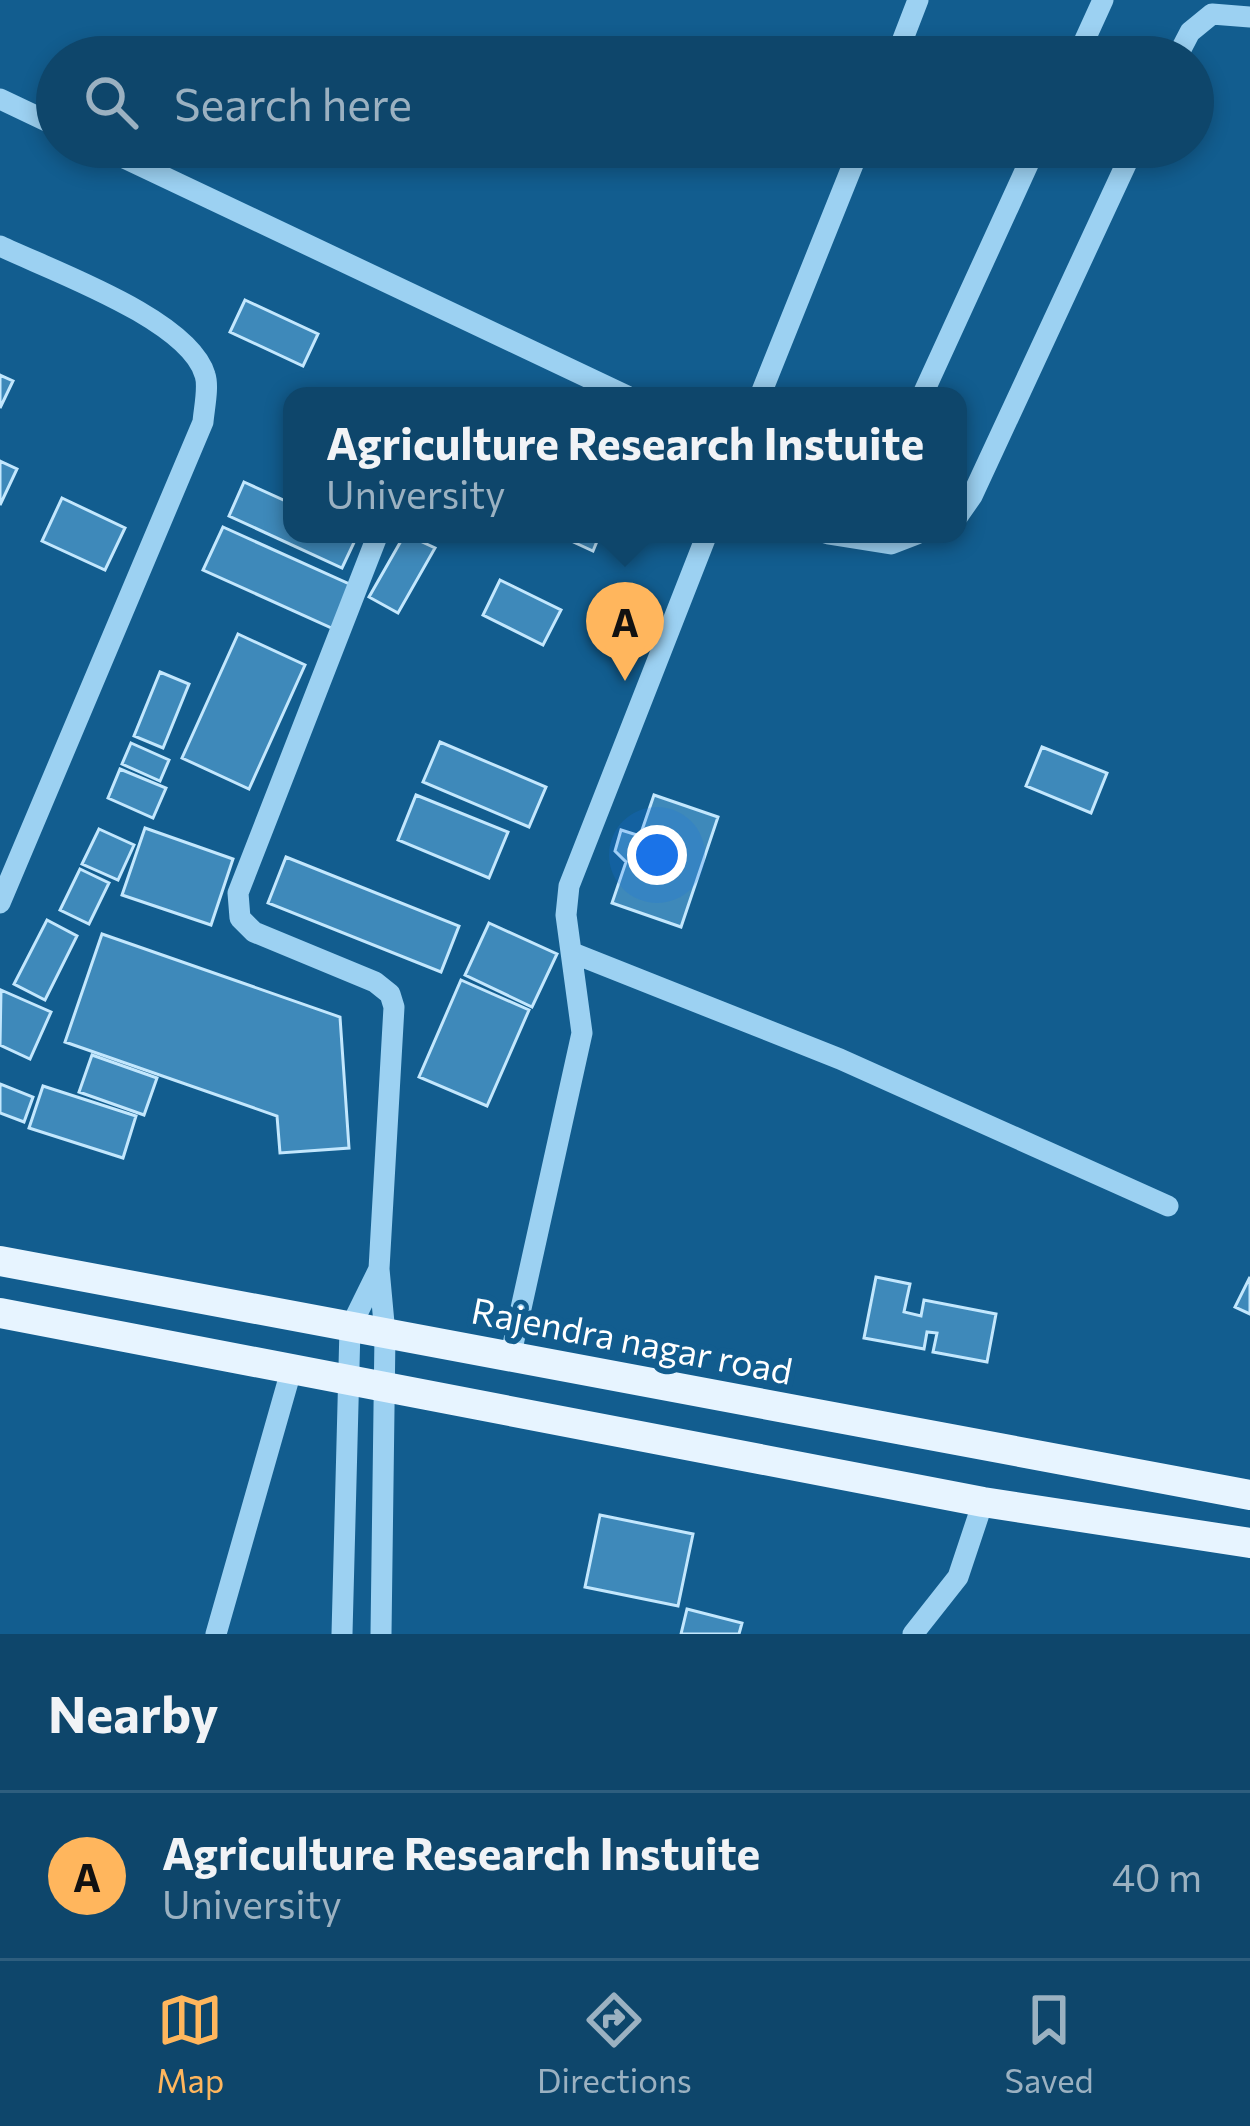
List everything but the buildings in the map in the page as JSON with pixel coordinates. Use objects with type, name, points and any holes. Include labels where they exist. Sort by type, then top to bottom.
[{"type":"main road","name":"Rajendra nagar road","points":[[0,1261],[1250,1495]]},
{"type":"main road","points":[[0,1313],[983,1502],[1250,1544]]},
{"type":"street","points":[[904,36],[918,0]]},
{"type":"street","points":[[1087,36],[1103,0]]},
{"type":"street","points":[[1188,36],[1212,14],[1250,17]]},
{"type":"street","points":[[0,99],[36,116]]},
{"type":"street","points":[[144,168],[608,387]]},
{"type":"street","points":[[764,387],[852,168]]},
{"type":"street","points":[[926,387],[1026,168]]},
{"type":"street","points":[[967,503],[1124,168]]},
{"type":"street","points":[[0,246],[148,318],[185,344],[206,376],[202,422],[0,903]]},
{"type":"street","points":[[374,543],[238,893],[240,918],[254,932],[375,982],[390,994],[379,1269],[385,1334],[381,1634]]},
{"type":"street","points":[[510,1358],[582,1033],[566,915],[569,886],[703,543]]},
{"type":"street","points":[[573,953],[840,1059],[1168,1206]]},
{"type":"street","points":[[341,1634],[350,1328],[379,1269]]},
{"type":"street","points":[[216,1634],[291,1371]]},
{"type":"street","points":[[914,1634],[958,1576],[983,1502]]},
{"type":"place","name":"Agriculture Research Instuite","points":[[625,681]]}]
